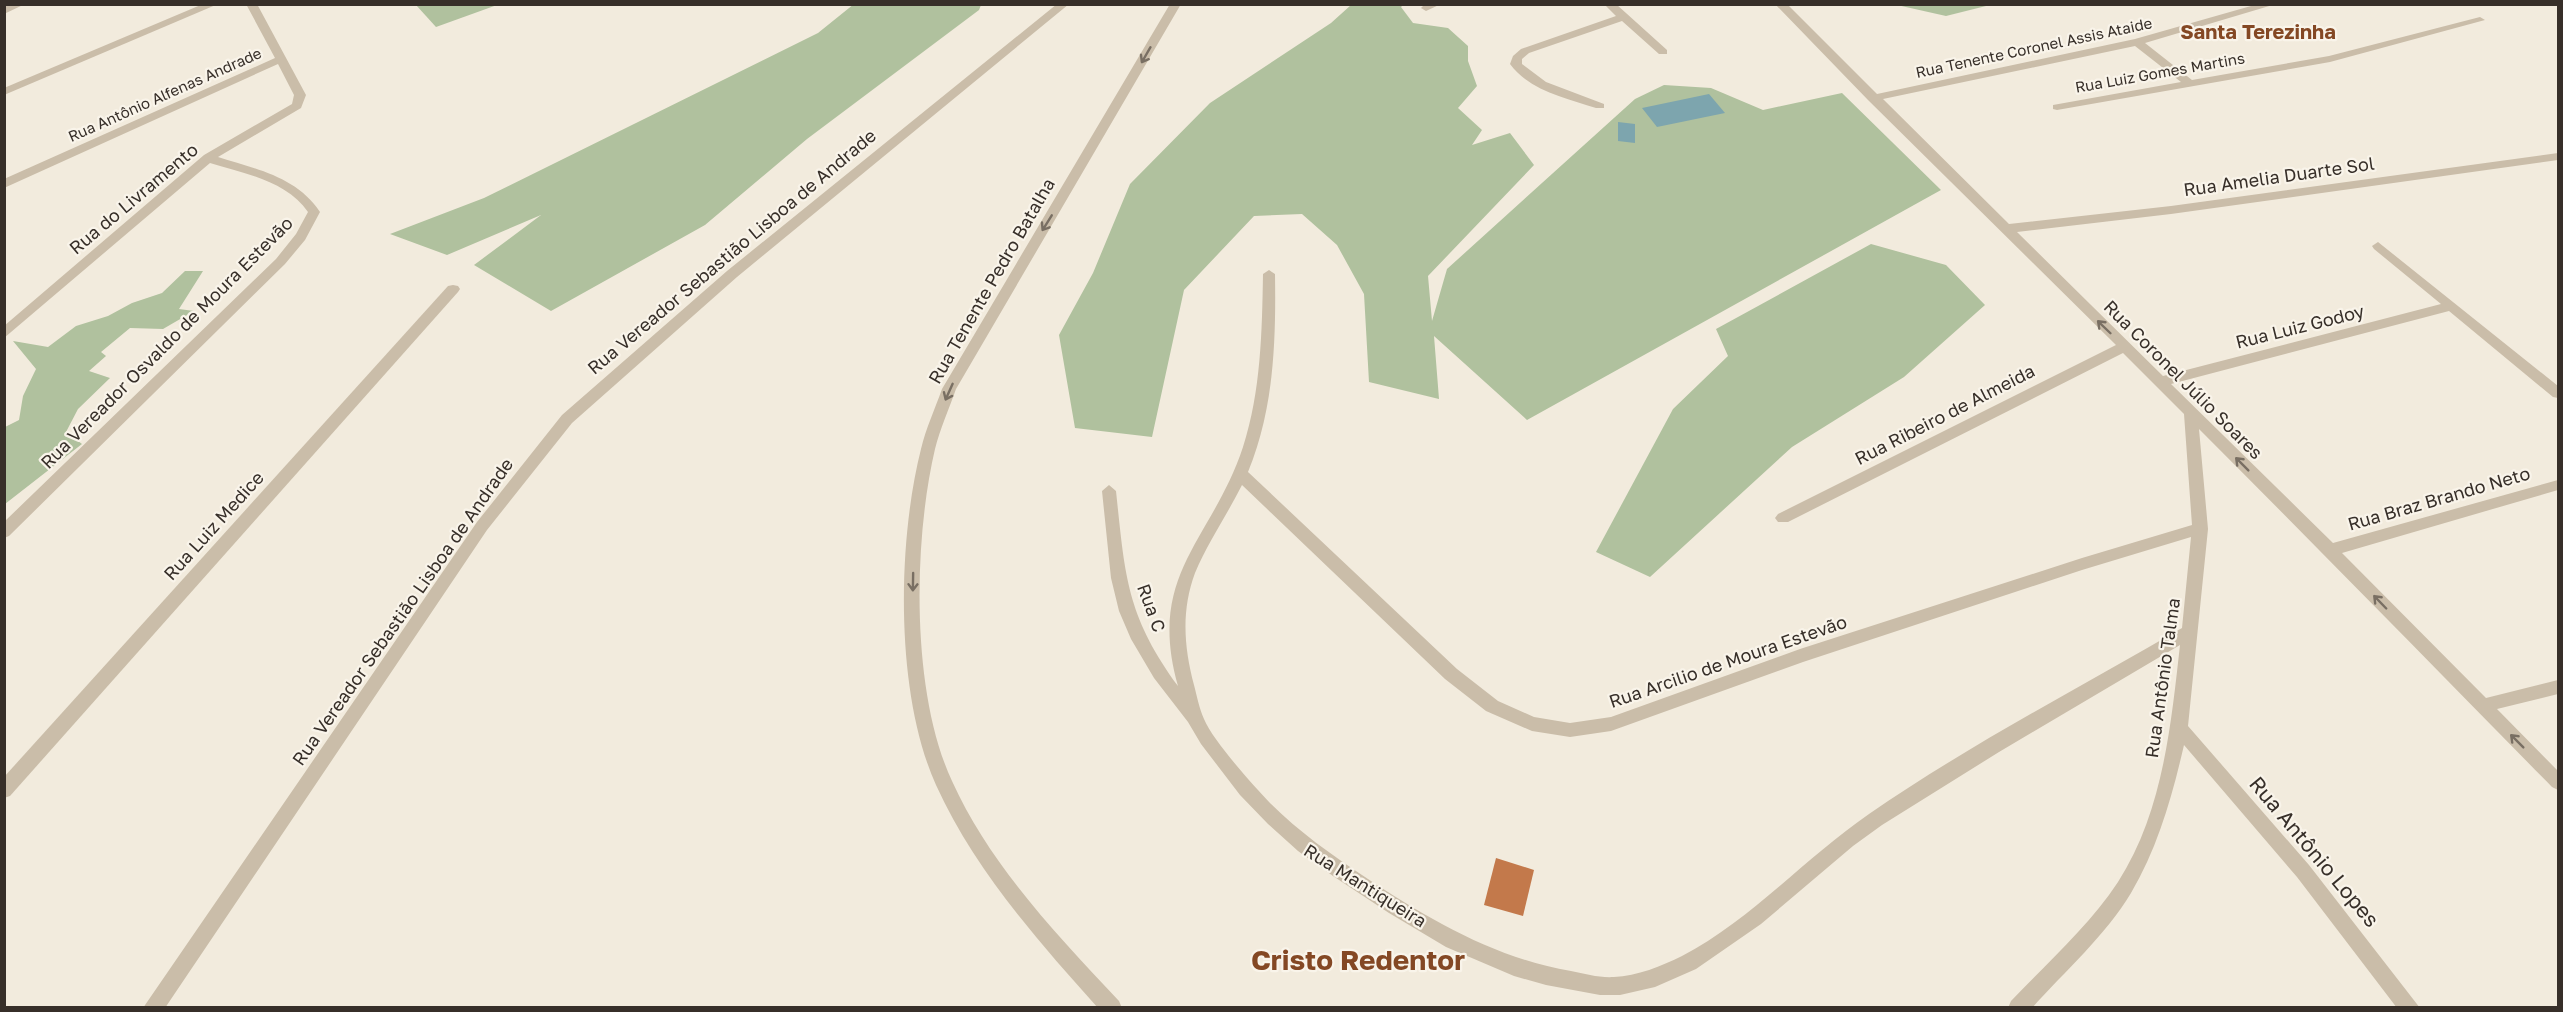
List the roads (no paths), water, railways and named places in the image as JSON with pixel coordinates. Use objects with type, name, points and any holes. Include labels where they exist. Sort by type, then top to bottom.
[{"type":"street","points":[[4,11],[20,4]]},
{"type":"street","points":[[4,92],[213,4]]},
{"type":"street","name":"Rua Antônio Alfenas Andrade","points":[[4,184],[281,59],[250,4]]},
{"type":"street","name":"Rua Vereador Sebastião Lisboa de Andrade","points":[[153,1008],[482,526],[567,419],[732,274],[1064,4]]},
{"type":"street","name":"Rua Tenente Pedro Batalha","points":[[1112,1008],[1064,956],[989,861],[943,781],[925,722],[912,628],[915,534],[928,450],[950,389],[1176,4]]},
{"type":"street","points":[[1609,4],[1663,52]]},
{"type":"street","name":"Rua Coronel Júlio Soares","points":[[1780,4],[1872,98],[2330,550],[2481,706],[2559,782]]},
{"type":"street","name":"Rua Tenente Coronel Assis Ataide","points":[[1872,98],[2137,42],[2271,4]]},
{"type":"street","points":[[1600,106],[1527,76],[1516,64],[1517,58],[1525,51],[1622,17]]},
{"type":"street","name":"Rua Luiz Gomes Martins","points":[[2057,107],[2330,58],[2480,20]]},
{"type":"street","points":[[2137,42],[2188,82]]},
{"type":"street","name":"Rua do Livramento","points":[[4,334],[208,158],[297,106],[300,95],[281,59]]},
{"type":"street","name":"Rua Amelia Duarte Sol","points":[[2004,229],[2171,210],[2559,156]]},
{"type":"street","name":"Rua Vereador Osvaldo de Moura Estevão","points":[[4,532],[250,290],[311,224],[314,212],[310,202],[294,189],[208,158]]},
{"type":"street","points":[[2378,246],[2559,393]]},
{"type":"street","name":"Rua Mantiqueira","points":[[1269,274],[1269,347],[1263,397],[1240,474],[1200,542],[1178,599],[1177,650],[1197,723],[1242,787],[1298,843],[1395,908],[1484,957],[1549,978],[1617,987],[1667,975],[1730,936],[1808,870],[1870,823],[1935,781],[2191,630]]},
{"type":"street","name":"Rua Luiz Medice","points":[[4,790],[453,289]]},
{"type":"street","name":"Rua Luiz Godoy","points":[[2159,382],[2451,306]]},
{"type":"street","name":"Rua Ribeiro de Almeida","points":[[1783,518],[2124,347]]},
{"type":"street","name":"Rua Antônio Talma","points":[[2018,1008],[2090,930],[2124,888],[2148,842],[2164,793],[2179,728],[2200,529],[2191,413]]},
{"type":"street","name":"Rua Arcilio de Moura Estevão","points":[[1240,474],[1451,674],[1484,700],[1532,724],[1570,730],[1611,724],[1823,648],[2082,564],[2200,529]]},
{"type":"street","name":"Rua Braz Brando Neto","points":[[2330,550],[2559,485]]},
{"type":"street","name":"Rua C","points":[[1109,491],[1118,574],[1132,626],[1159,673],[1197,723]]},
{"type":"street","points":[[2481,706],[2559,687]]},
{"type":"street","name":"Rua Antônio Lopes","points":[[2179,728],[2303,871],[2410,1008]]},
{"type":"water","points":[[1709,94],[1725,113],[1657,127],[1642,108]]},
{"type":"water","points":[[1618,122],[1635,124],[1635,143],[1618,141]]},
{"type":"district","name":"Santa Terezinha","points":[[2258,32]]},
{"type":"district","name":"Cristo Redentor","points":[[1358,960]]}]
